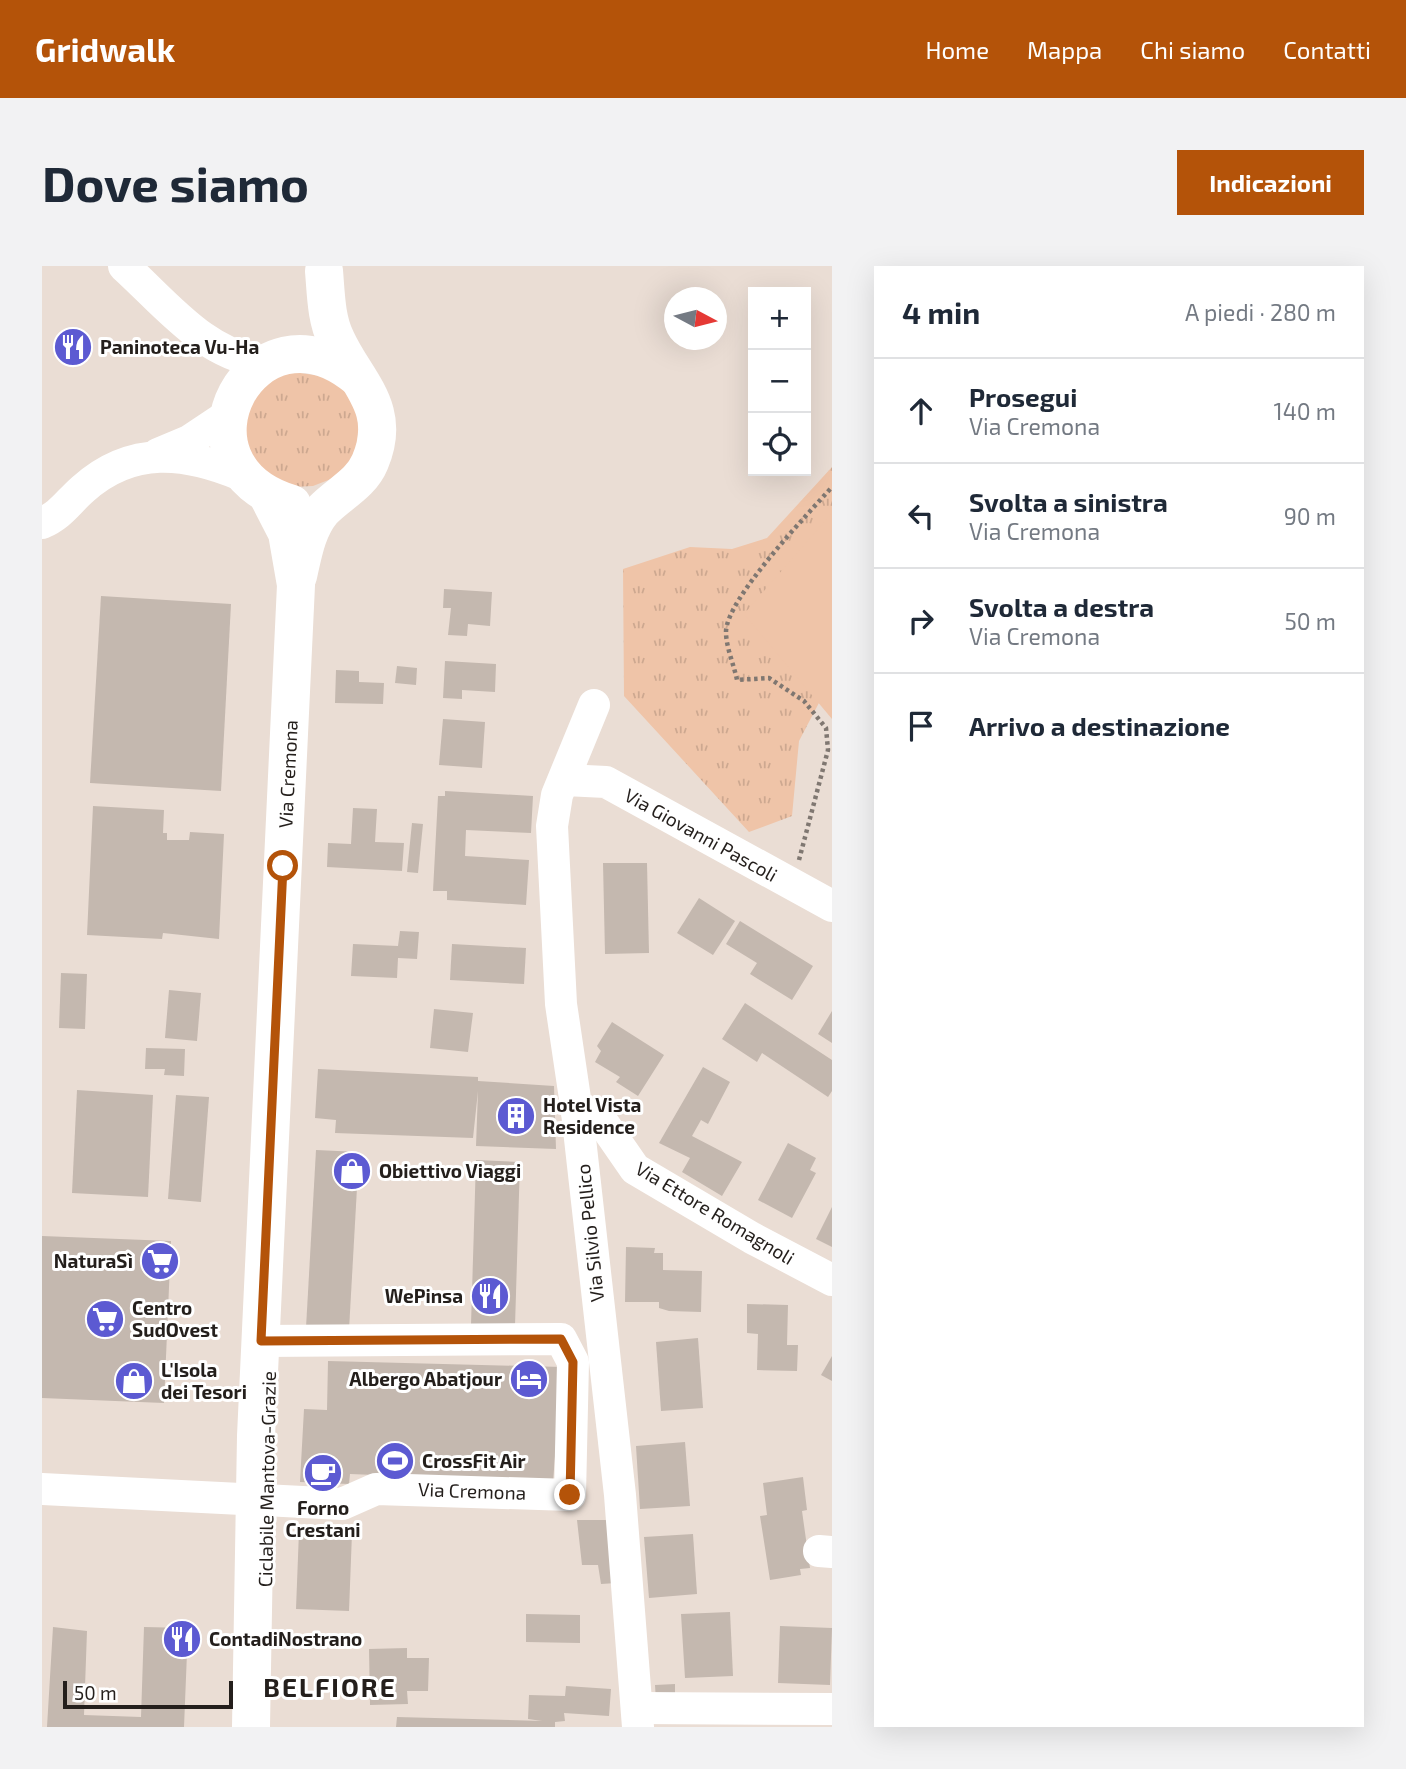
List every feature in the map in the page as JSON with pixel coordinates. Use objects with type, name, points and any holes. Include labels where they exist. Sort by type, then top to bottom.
[{"type":"main road","name":"Via Cremona","points":[[296,585],[287,533],[232,456],[227,436],[231,405],[243,382],[278,358],[310,319],[324,269]]},
{"type":"main road","name":"Via Cremona","points":[[251,1727],[254,1500],[296,585],[310,532],[322,512],[356,482],[370,464],[377,442],[375,409],[335,338],[328,314],[324,269]]},
{"type":"main road","name":"Via Cremona","points":[[278,358],[316,354],[340,363],[359,379]]},
{"type":"main road","name":"Via Cremona","points":[[255,486],[292,505],[316,504],[338,496]]},
{"type":"street","points":[[124,266],[202,337],[229,355],[244,361],[278,358]]},
{"type":"street","points":[[42,523],[65,510],[83,488],[120,466],[150,457],[189,440],[231,405],[226,368],[202,337]]},
{"type":"street","points":[[150,457],[205,460],[255,486]]},
{"type":"street","name":"Via Silvio Pellico","points":[[594,705],[557,795],[552,826],[561,1004],[577,1112],[620,1495],[638,1718]]},
{"type":"street","name":"Via Giovanni Pascoli","points":[[565,780],[606,782],[832,906]]},
{"type":"street","name":"Via Ettore Romagnoli","points":[[577,1112],[599,1117],[635,1169],[752,1238],[832,1280]]},
{"type":"street","name":"Via Cremona","points":[[254,1500],[342,1504],[376,1489],[570,1495],[573,1362],[561,1339],[261,1341]]},
{"type":"street","points":[[42,1489],[254,1500]]},
{"type":"street","points":[[638,1718],[832,1709]]},
{"type":"path","points":[[791,884],[828,750],[826,728],[804,701],[769,678],[737,680],[726,632],[730,613],[778,549],[832,487]]},
{"type":"green space","points":[[278,370],[336,378],[359,411],[357,450],[346,466],[331,479],[313,486],[293,487],[274,481],[247,455],[241,416]]},
{"type":"green space","points":[[832,467],[832,678],[799,741],[792,816],[749,832],[624,696],[623,569],[690,547],[732,549],[767,538]]},
{"type":"green space","points":[[832,513],[832,719],[744,614]]},
{"type":"building","points":[[444,589],[492,592],[490,626],[468,624],[467,636],[448,635],[451,608],[443,608]]},
{"type":"building","points":[[101,596],[231,604],[221,791],[90,783]]},
{"type":"building","points":[[445,661],[496,664],[495,692],[462,690],[462,699],[443,698]]},
{"type":"building","points":[[397,666],[417,668],[416,685],[395,683]]},
{"type":"building","points":[[336,670],[359,671],[359,682],[384,683],[383,704],[335,703]]},
{"type":"building","points":[[443,719],[485,722],[482,768],[439,765]]},
{"type":"building","points":[[445,791],[533,796],[531,833],[466,830],[465,856],[529,860],[526,905],[447,900],[447,891],[433,891],[438,796],[445,796]]},
{"type":"building","points":[[93,806],[164,810],[163,833],[167,833],[167,840],[189,840],[190,832],[224,834],[219,939],[163,933],[162,939],[87,935]]},
{"type":"building","points":[[353,808],[377,809],[375,842],[404,843],[402,871],[327,867],[328,843],[351,844]]},
{"type":"building","points":[[412,823],[423,824],[418,873],[407,872]]},
{"type":"building","points":[[603,863],[647,863],[649,953],[605,954]]},
{"type":"building","points":[[699,898],[735,921],[713,955],[677,933]]},
{"type":"building","points":[[740,921],[813,966],[792,1000],[750,974],[757,963],[726,944]]},
{"type":"building","points":[[400,931],[419,932],[417,959],[398,958],[397,978],[351,976],[353,944],[398,946]]},
{"type":"building","points":[[452,944],[526,948],[524,984],[450,980]]},
{"type":"building","points":[[61,973],[87,974],[85,1029],[59,1028]]},
{"type":"building","points":[[169,990],[201,993],[197,1041],[165,1038]]},
{"type":"building","points":[[745,1003],[832,1060],[832,1091],[828,1097],[762,1053],[757,1062],[722,1039]]},
{"type":"building","points":[[434,1009],[473,1013],[468,1052],[430,1048]]},
{"type":"building","points":[[832,1011],[832,1043],[818,1034]]},
{"type":"building","points":[[612,1022],[664,1055],[638,1096],[616,1082],[620,1077],[595,1062],[601,1051],[597,1046]]},
{"type":"building","points":[[146,1048],[185,1049],[184,1076],[164,1075],[165,1069],[145,1069]]},
{"type":"building","points":[[703,1067],[730,1082],[708,1124],[701,1120],[692,1136],[742,1162],[722,1196],[682,1172],[690,1158],[659,1143]]},
{"type":"building","points":[[318,1069],[478,1077],[478,1081],[554,1086],[556,1149],[476,1146],[478,1091],[473,1138],[335,1133],[336,1120],[315,1118]]},
{"type":"building","points":[[77,1090],[153,1095],[148,1197],[72,1193]]},
{"type":"building","points":[[176,1095],[209,1097],[201,1202],[168,1199]]},
{"type":"building","points":[[788,1143],[816,1158],[810,1170],[816,1173],[792,1218],[758,1200]]},
{"type":"building","points":[[316,1150],[359,1152],[349,1330],[306,1328]]},
{"type":"building","points":[[476,1160],[520,1162],[515,1326],[471,1325]]},
{"type":"building","points":[[832,1207],[832,1247],[816,1239]]},
{"type":"building","name":"Centro SudOvest","points":[[42,1236],[171,1241],[164,1403],[42,1398]]},
{"type":"building","points":[[626,1247],[655,1248],[654,1253],[663,1253],[663,1270],[702,1271],[701,1312],[669,1311],[659,1308],[659,1302],[625,1302]]},
{"type":"building","points":[[747,1304],[788,1305],[787,1345],[798,1345],[797,1371],[757,1370],[758,1334],[747,1333]]},
{"type":"building","points":[[698,1338],[703,1408],[661,1411],[656,1342]]},
{"type":"building","points":[[832,1356],[832,1381],[821,1375]]},
{"type":"building","points":[[328,1361],[562,1367],[553,1482],[350,1474],[349,1484],[300,1482],[304,1409],[327,1410]]},
{"type":"building","points":[[685,1442],[690,1506],[640,1509],[636,1446]]},
{"type":"building","points":[[803,1477],[807,1510],[802,1511],[810,1568],[800,1569],[801,1575],[770,1580],[760,1516],[767,1515],[763,1483]]},
{"type":"building","points":[[577,1520],[611,1520],[616,1583],[601,1584],[598,1565],[582,1565]]},
{"type":"building","points":[[299,1531],[352,1533],[349,1611],[296,1609]]},
{"type":"building","points":[[693,1534],[697,1594],[649,1598],[644,1537]]},
{"type":"building","points":[[730,1612],[733,1676],[685,1678],[681,1614]]},
{"type":"building","points":[[526,1614],[580,1615],[580,1643],[526,1642]]},
{"type":"building","points":[[780,1626],[832,1628],[830,1685],[778,1683]]},
{"type":"building","points":[[53,1627],[87,1631],[84,1715],[141,1717],[144,1627],[188,1628],[184,1727],[47,1727]]},
{"type":"building","points":[[407,1648],[407,1658],[429,1658],[428,1691],[407,1691],[408,1704],[370,1705],[369,1649]]},
{"type":"building","points":[[675,1684],[675,1700],[656,1701],[655,1685]]},
{"type":"building","points":[[566,1686],[611,1689],[609,1716],[564,1713],[565,1721],[555,1722],[555,1727],[396,1727],[397,1717],[542,1721],[528,1719],[529,1695],[565,1696]]},
{"type":"place","name":"Paninoteca Vu-Ha","points":[[73,347]]},
{"type":"place","name":"Hotel Vista Residence","points":[[516,1116]]},
{"type":"place","name":"Obiettivo Viaggi","points":[[352,1171]]},
{"type":"place","name":"NaturaSì","points":[[160,1261]]},
{"type":"place","name":"WePinsa","points":[[490,1296]]},
{"type":"place","name":"Centro SudOvest","points":[[105,1319]]},
{"type":"place","name":"Albergo Abatjour","points":[[529,1379]]},
{"type":"place","name":"L'Isola dei Tesori","points":[[134,1381]]},
{"type":"place","name":"CrossFit Air","points":[[395,1461]]},
{"type":"place","name":"Forno Crestani","points":[[323,1473]]},
{"type":"place","name":"ContadiNostrano","points":[[182,1639]]},
{"type":"district","name":"BELFIORE","points":[[330,1688]]},
{"type":"route","points":[[283,866],[261,1341],[561,1339],[573,1362],[570,1495]]}]
